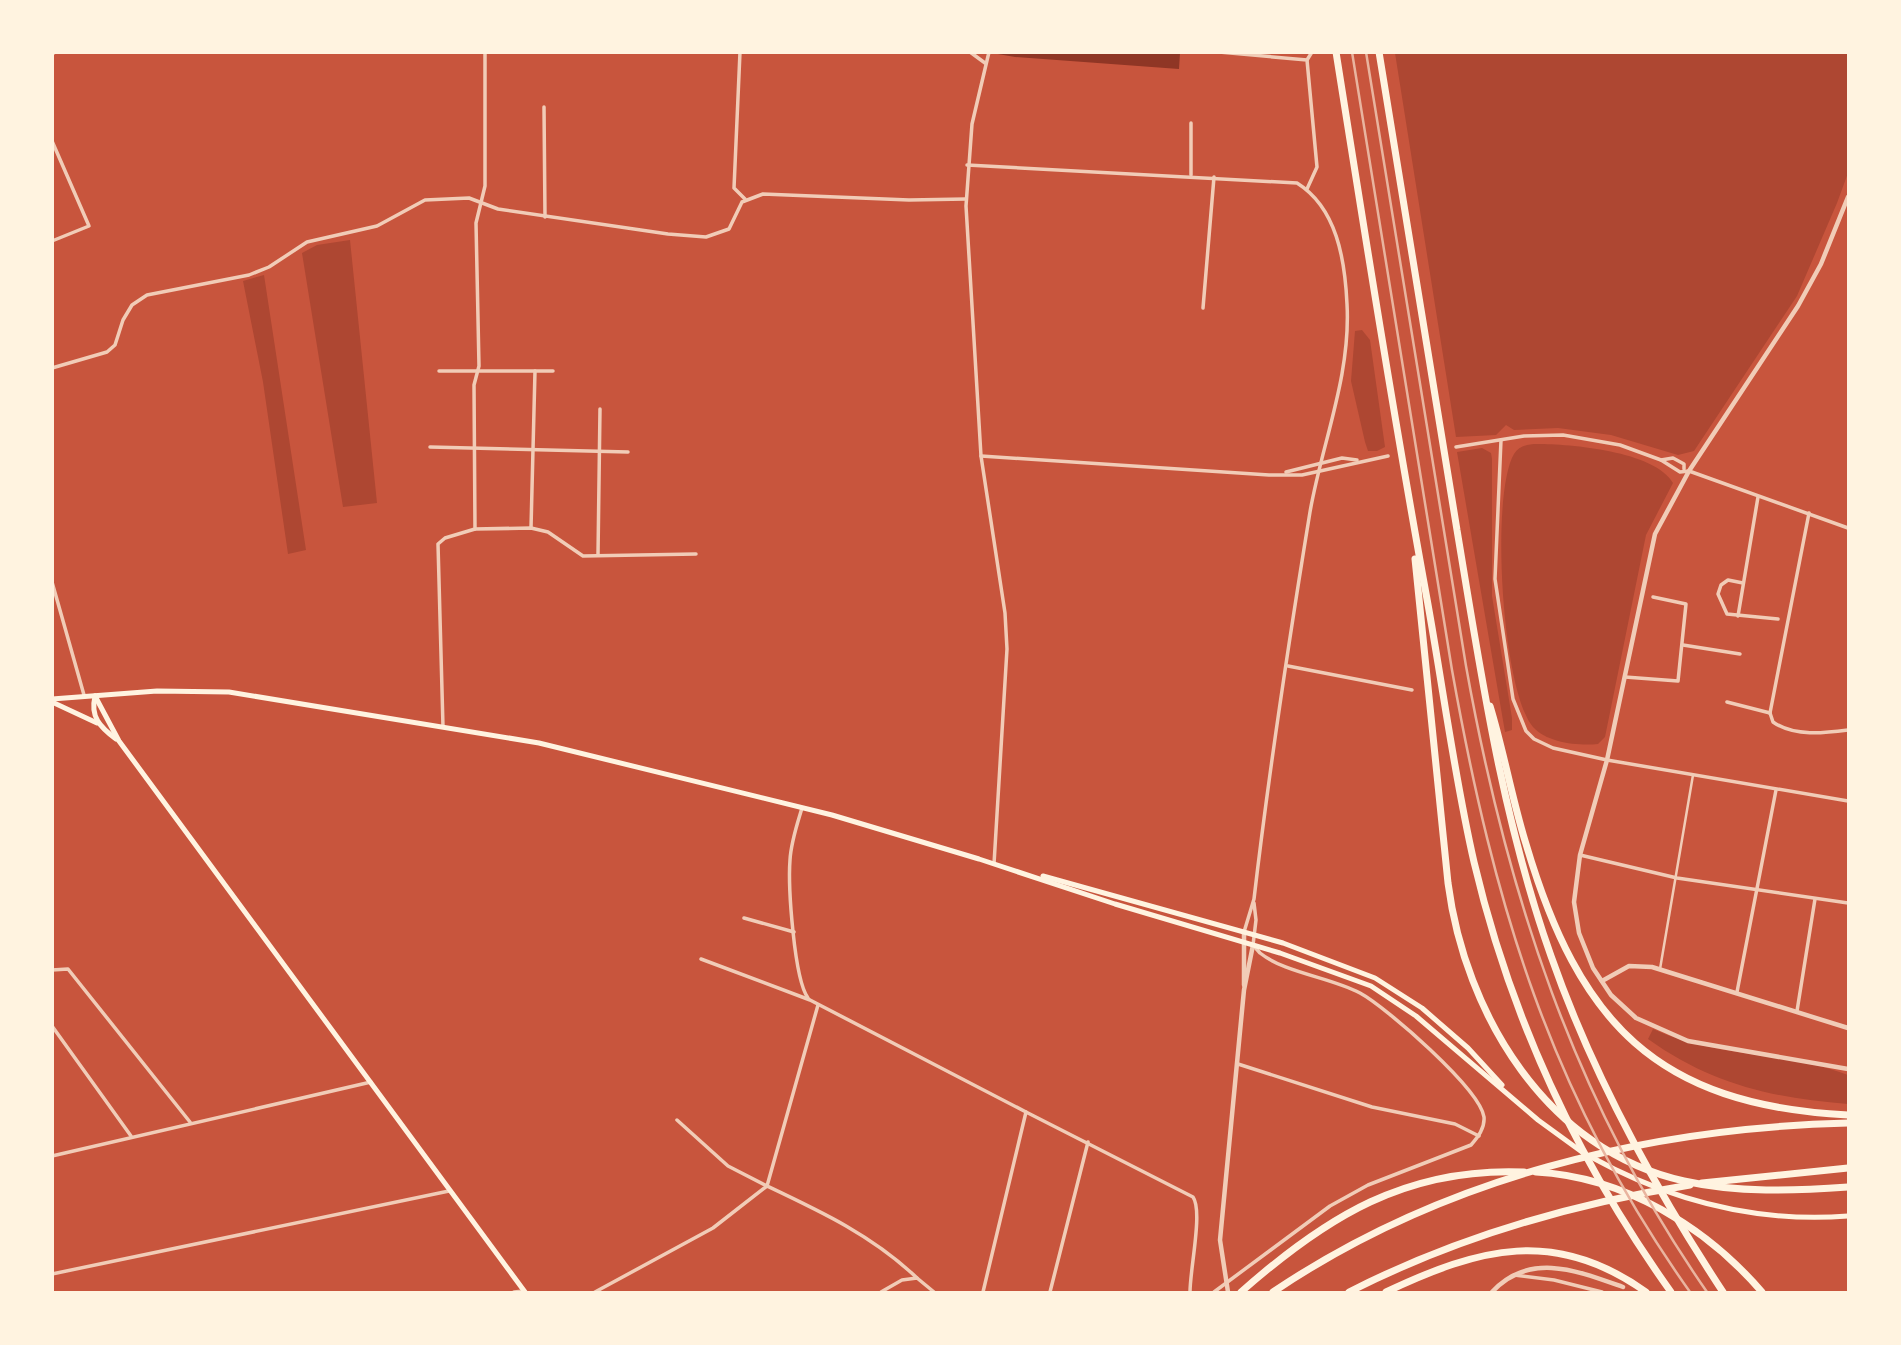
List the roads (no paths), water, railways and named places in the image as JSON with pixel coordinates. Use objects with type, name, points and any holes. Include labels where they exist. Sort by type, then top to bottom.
[{"type":"highway","points":[[1336,52],[1408,499],[1459,787],[1484,900],[1519,1011],[1575,1137],[1632,1237],[1671,1293]]},
{"type":"highway","points":[[1379,52],[1483,685],[1502,789],[1533,903],[1579,1031],[1623,1122],[1671,1213],[1723,1293]]},
{"type":"highway","points":[[1408,499],[1451,908],[1462,955],[1479,1001],[1501,1041],[1532,1084],[1560,1114],[1596,1141],[1636,1164],[1683,1181],[1716,1187],[1849,1187]]},
{"type":"highway","points":[[1483,685],[1542,895],[1569,958],[1603,1012],[1647,1054],[1698,1084],[1765,1107],[1849,1115]]},
{"type":"highway","points":[[1273,1293],[1366,1237],[1482,1188],[1555,1164],[1648,1143],[1735,1130],[1849,1123]]},
{"type":"highway","points":[[1349,1293],[1438,1251],[1539,1217],[1670,1188],[1739,1177],[1849,1168]]},
{"type":"highway","points":[[1241,1293],[1319,1228],[1352,1208],[1389,1191],[1472,1172],[1529,1172],[1574,1178],[1613,1188],[1648,1202],[1684,1223],[1739,1266],[1762,1293]]},
{"type":"highway","points":[[1386,1293],[1455,1262],[1516,1251],[1577,1258],[1616,1273],[1646,1293]]},
{"type":"main road","points":[[52,701],[168,690],[229,692],[539,743],[802,808],[995,863],[1115,904],[1352,977],[1392,998],[1558,1136],[1617,1171],[1676,1196],[1744,1212],[1794,1217],[1849,1216]]},
{"type":"main road","points":[[95,696],[93,710],[97,723]]},
{"type":"main road","points":[[95,696],[119,741],[525,1292]]},
{"type":"main road","points":[[52,701],[97,723],[119,741]]},
{"type":"main road","points":[[1006,867],[1117,894],[1355,969],[1399,992],[1468,1048],[1518,1103]]},
{"type":"street","points":[[475,530],[473,450],[476,223],[482,204],[485,52]]},
{"type":"street","points":[[740,52],[734,188],[744,199]]},
{"type":"street","points":[[970,52],[986,63]]},
{"type":"street","points":[[1219,52],[1307,60]]},
{"type":"street","points":[[1307,189],[1317,167],[1307,60],[1312,52]]},
{"type":"street","points":[[989,54],[972,124],[966,199],[981,456],[1005,613],[1007,649],[995,863]]},
{"type":"street","points":[[544,107],[545,217]]},
{"type":"street","points":[[1191,123],[1191,176]]},
{"type":"street","points":[[52,141],[89,226],[52,241]]},
{"type":"street","points":[[967,165],[1297,183],[1323,204],[1332,222],[1348,303],[1347,340],[1340,383],[1311,509],[1254,899],[1244,932],[1244,990],[1222,1217],[1222,1263],[1228,1293]]},
{"type":"street","points":[[1203,308],[1214,177]]},
{"type":"street","points":[[52,368],[107,352],[115,345],[123,320],[132,305],[147,295],[249,275],[269,267],[307,242],[377,226],[425,200],[470,198],[482,204],[545,217],[706,237],[729,229],[744,199],[763,194],[909,200],[966,199]]},
{"type":"street","points":[[1849,197],[1821,264],[1798,306],[1687,470],[1654,534],[1607,760],[1580,855],[1575,884],[1575,916],[1586,953],[1602,981],[1629,1012],[1667,1034],[1712,1046],[1839,1067],[1849,1071]]},
{"type":"street","points":[[439,371],[553,371]]},
{"type":"street","points":[[531,528],[536,372]]},
{"type":"street","points":[[598,555],[600,409]]},
{"type":"street","points":[[1457,447],[1545,435],[1582,437],[1620,445],[1661,460],[1676,470],[1687,470],[1849,528]]},
{"type":"street","points":[[1501,440],[1495,579],[1517,712],[1526,731],[1541,744],[1607,760],[1849,801]]},
{"type":"street","points":[[430,447],[628,452]]},
{"type":"street","points":[[981,456],[1253,475],[1320,471],[1388,456]]},
{"type":"street","points":[[1284,473],[1342,458],[1360,461]]},
{"type":"street","points":[[1661,460],[1673,458],[1684,464],[1687,470]]},
{"type":"street","points":[[1738,616],[1758,496]]},
{"type":"street","points":[[1809,513],[1770,713],[1773,722],[1790,729],[1816,733],[1849,730]]},
{"type":"street","points":[[443,727],[438,544],[445,538],[475,530],[531,528],[548,532],[583,556],[696,554]]},
{"type":"street","points":[[1744,583],[1728,580],[1721,585],[1718,594],[1727,614],[1778,619]]},
{"type":"street","points":[[52,582],[85,697]]},
{"type":"street","points":[[1623,676],[1678,681],[1686,604],[1653,597]]},
{"type":"street","points":[[1683,645],[1740,654]]},
{"type":"street","points":[[1288,666],[1412,690]]},
{"type":"street","points":[[1727,702],[1770,713]]},
{"type":"street","points":[[1660,969],[1693,775]]},
{"type":"street","points":[[1737,992],[1776,790]]},
{"type":"street","points":[[802,808],[790,860],[794,932],[803,988],[810,1000]]},
{"type":"street","points":[[1580,855],[1677,878],[1758,892],[1849,903]]},
{"type":"street","points":[[1244,990],[1256,920],[1254,899]]},
{"type":"street","points":[[1797,1011],[1815,899]]},
{"type":"street","points":[[744,918],[794,932]]},
{"type":"street","points":[[1214,1293],[1330,1206],[1379,1180],[1459,1152],[1479,1136],[1485,1120],[1481,1108],[1436,1055],[1397,1018],[1361,993],[1271,960],[1253,945]]},
{"type":"street","points":[[701,959],[810,1000],[1196,1200],[1199,1216],[1192,1250],[1190,1293]]},
{"type":"street","points":[[1602,981],[1629,966],[1660,969],[1849,1028]]},
{"type":"street","points":[[52,970],[68,969],[190,1122]]},
{"type":"street","points":[[595,1293],[713,1228],[767,1186],[818,1005]]},
{"type":"street","points":[[52,1026],[131,1136]]},
{"type":"street","points":[[1238,1064],[1372,1107],[1455,1124],[1479,1136]]},
{"type":"street","points":[[52,1156],[371,1082]]},
{"type":"street","points":[[983,1293],[1026,1112]]},
{"type":"street","points":[[677,1120],[728,1166],[842,1221],[895,1258],[934,1293]]},
{"type":"street","points":[[1050,1293],[1087,1142]]},
{"type":"street","points":[[52,1274],[449,1191]]},
{"type":"street","points":[[1492,1293],[1512,1275],[1531,1268],[1553,1267],[1623,1287]]},
{"type":"street","points":[[1512,1275],[1554,1280],[1602,1293]]},
{"type":"street","points":[[881,1293],[902,1280],[917,1278]]},
{"type":"street","points":[[514,1293],[525,1292]]},
{"type":"railway","points":[[1352,52],[1452,670],[1487,839],[1534,995],[1564,1071],[1600,1145],[1641,1218],[1690,1292]]},
{"type":"railway","points":[[1366,52],[1466,666],[1502,833],[1525,914],[1552,993],[1583,1070],[1619,1146],[1660,1220],[1707,1292]]}]
